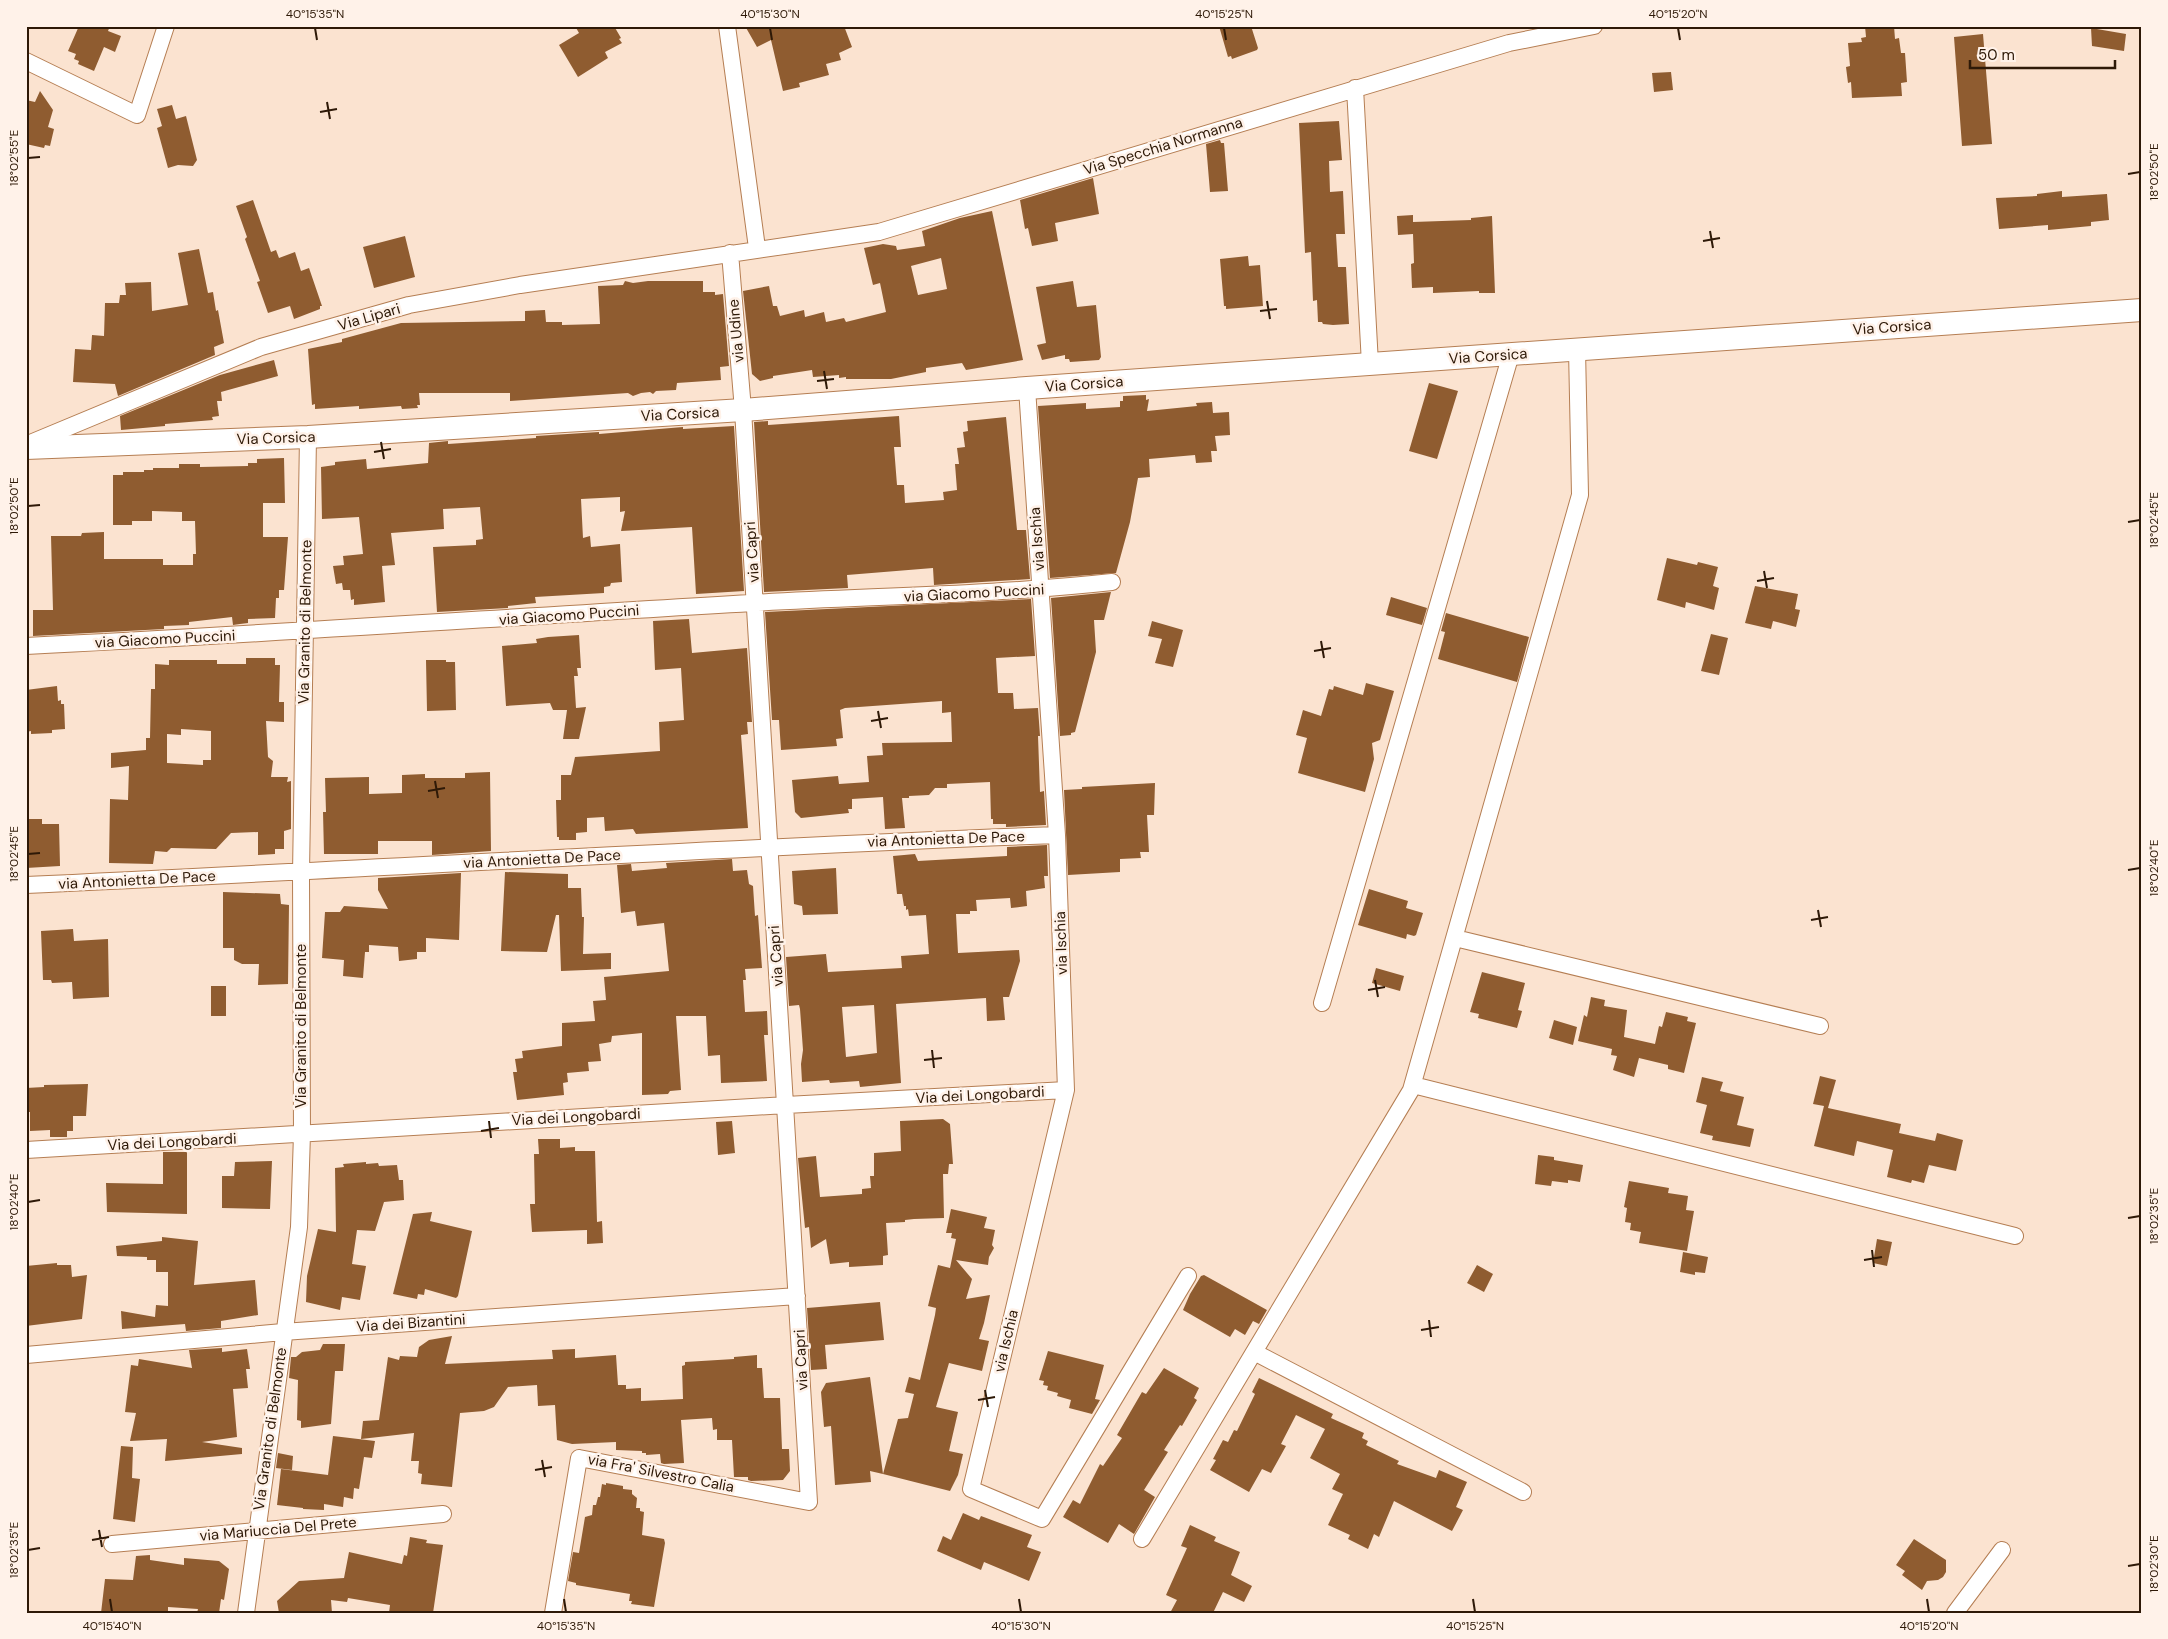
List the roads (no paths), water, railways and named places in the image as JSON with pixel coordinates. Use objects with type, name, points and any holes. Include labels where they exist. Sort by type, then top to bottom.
[{"type":"main road","name":"Via Corsica","points":[[26,447],[308,436],[743,410],[1027,388],[2142,310]]},
{"type":"street","points":[[26,61],[137,115],[166,26]]},
{"type":"street","points":[[727,26],[757,248]]},
{"type":"street","name":"Via Specchia Normanna","points":[[730,252],[879,232],[1509,43],[1594,26]]},
{"type":"street","points":[[1355,88],[1370,364]]},
{"type":"street","name":"via Udine","points":[[730,252],[743,410]]},
{"type":"street","name":"Via Lipari","points":[[26,447],[261,347],[409,305],[520,285],[730,252]]},
{"type":"street","points":[[1142,1539],[1413,1085],[1580,495],[1577,349]]},
{"type":"street","points":[[1322,1003],[1511,354]]},
{"type":"street","name":"via Ischia","points":[[1027,388],[1057,835],[1066,1090],[971,1489],[1042,1519],[1188,1276]]},
{"type":"street","name":"via Capri","points":[[743,410],[809,1502]]},
{"type":"street","name":"Via Granito di Belmonte","points":[[246,1613],[283,1332],[299,1227],[302,1134],[301,873],[308,436]]},
{"type":"street","name":"via Giacomo Puccini","points":[[26,646],[305,632],[755,603],[1041,590],[1112,582]]},
{"type":"street","name":"via Antonietta De Pace","points":[[26,885],[301,873],[770,846],[1057,835]]},
{"type":"street","points":[[1454,938],[1820,1026]]},
{"type":"street","points":[[1413,1085],[2015,1236]]},
{"type":"street","name":"Via dei Longobardi","points":[[26,1150],[786,1104],[1066,1090]]},
{"type":"street","name":"Via dei Bizantini","points":[[26,1355],[283,1332],[797,1296]]},
{"type":"street","points":[[1254,1352],[1523,1492]]},
{"type":"street","name":"via Fra' Silvestro Calia","points":[[554,1613],[579,1458],[809,1502]]},
{"type":"street","name":"via Mariuccia Del Prete","points":[[112,1544],[443,1514]]},
{"type":"street","points":[[1955,1613],[2002,1550]]}]
